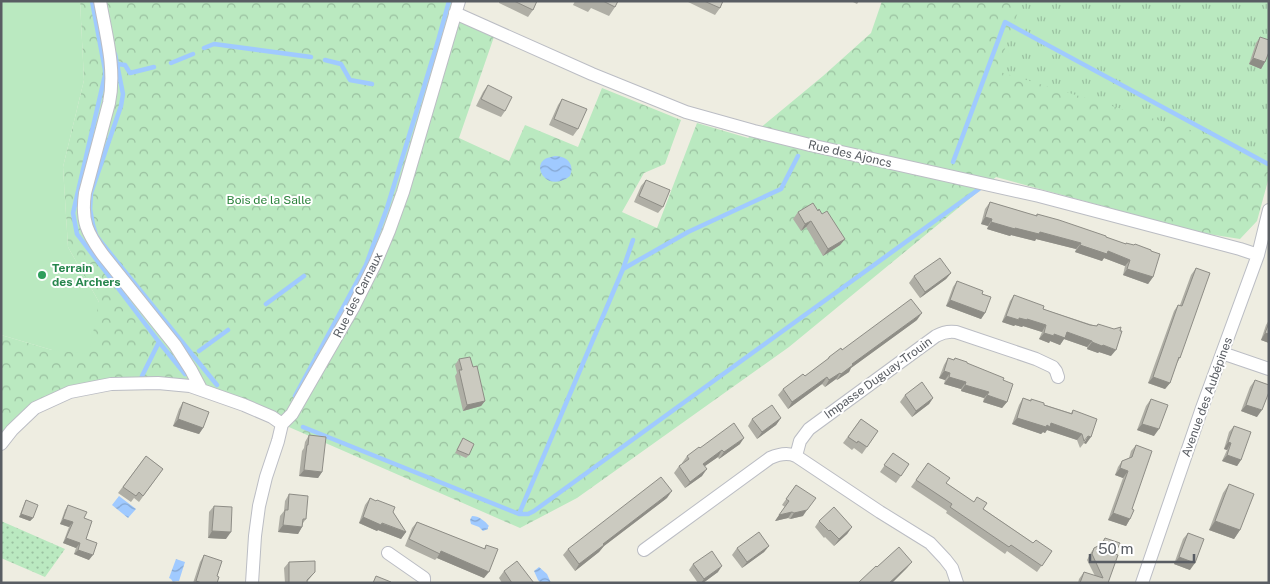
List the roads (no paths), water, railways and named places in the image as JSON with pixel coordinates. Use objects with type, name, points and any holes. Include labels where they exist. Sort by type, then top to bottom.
[{"type":"street","points":[[100,1],[112,66],[112,84],[102,132],[85,193],[83,207],[87,230],[103,255],[175,344],[201,389]]},
{"type":"street","name":"Rue des Ajoncs","points":[[457,7],[592,74],[686,112],[810,145],[1039,196],[1258,255]]},
{"type":"street","name":"Rue des Carnaux","points":[[252,583],[259,506],[282,424],[292,414],[376,264],[403,192],[457,7]]},
{"type":"street","name":"Avenue des Aubépines","points":[[1142,583],[1202,408],[1258,255],[1269,210]]},
{"type":"street","name":"Impasse Duguay-Trouin","points":[[796,456],[800,441],[809,428],[942,333],[956,332],[1036,359],[1053,367],[1058,377]]},
{"type":"street","points":[[1222,353],[1269,369]]},
{"type":"street","points":[[1,444],[12,430],[35,408],[70,392],[111,384],[176,384],[201,389],[272,417],[282,424]]},
{"type":"street","points":[[644,550],[770,458],[790,454],[796,456],[930,544],[952,568],[957,583]]},
{"type":"street","points":[[388,553],[424,578],[424,583]]},
{"type":"water","points":[[563,157],[571,164],[571,172],[570,176],[562,181],[554,182],[544,176],[540,166],[547,158]]},
{"type":"water","points":[[119,496],[136,509],[128,518],[112,505]]},
{"type":"water","points":[[472,516],[484,521],[489,526],[488,529],[483,531],[471,524]]},
{"type":"water","points":[[176,559],[185,562],[179,581],[173,582],[169,578]]},
{"type":"water","points":[[539,567],[547,574],[551,583],[541,583],[538,580],[534,571]]},
{"type":"waterway","points":[[92,1],[105,75],[73,213],[77,234],[185,374]]},
{"type":"waterway","points":[[295,396],[366,265],[387,208],[449,1]]},
{"type":"waterway","points":[[953,162],[1005,22],[1268,164]]},
{"type":"waterway","points":[[204,48],[214,44],[311,57]]},
{"type":"waterway","points":[[115,54],[123,94],[121,106],[91,193],[90,209],[96,235],[217,385]]},
{"type":"waterway","points":[[171,63],[193,54]]},
{"type":"waterway","points":[[325,60],[341,64],[350,80],[372,84]]},
{"type":"waterway","points":[[118,64],[125,65],[130,73],[154,67]]},
{"type":"waterway","points":[[519,514],[623,269],[688,232],[781,189],[798,156]]},
{"type":"waterway","points":[[303,427],[519,514],[528,514],[979,189]]},
{"type":"waterway","points":[[623,269],[633,240]]},
{"type":"waterway","points":[[266,304],[304,276]]},
{"type":"waterway","points":[[199,351],[228,330]]},
{"type":"waterway","points":[[142,376],[159,342]]},
{"type":"place","name":"Terrain des Archers","points":[[42,275]]},
{"type":"park label","name":"Bois de la Salle","points":[[269,200]]}]
